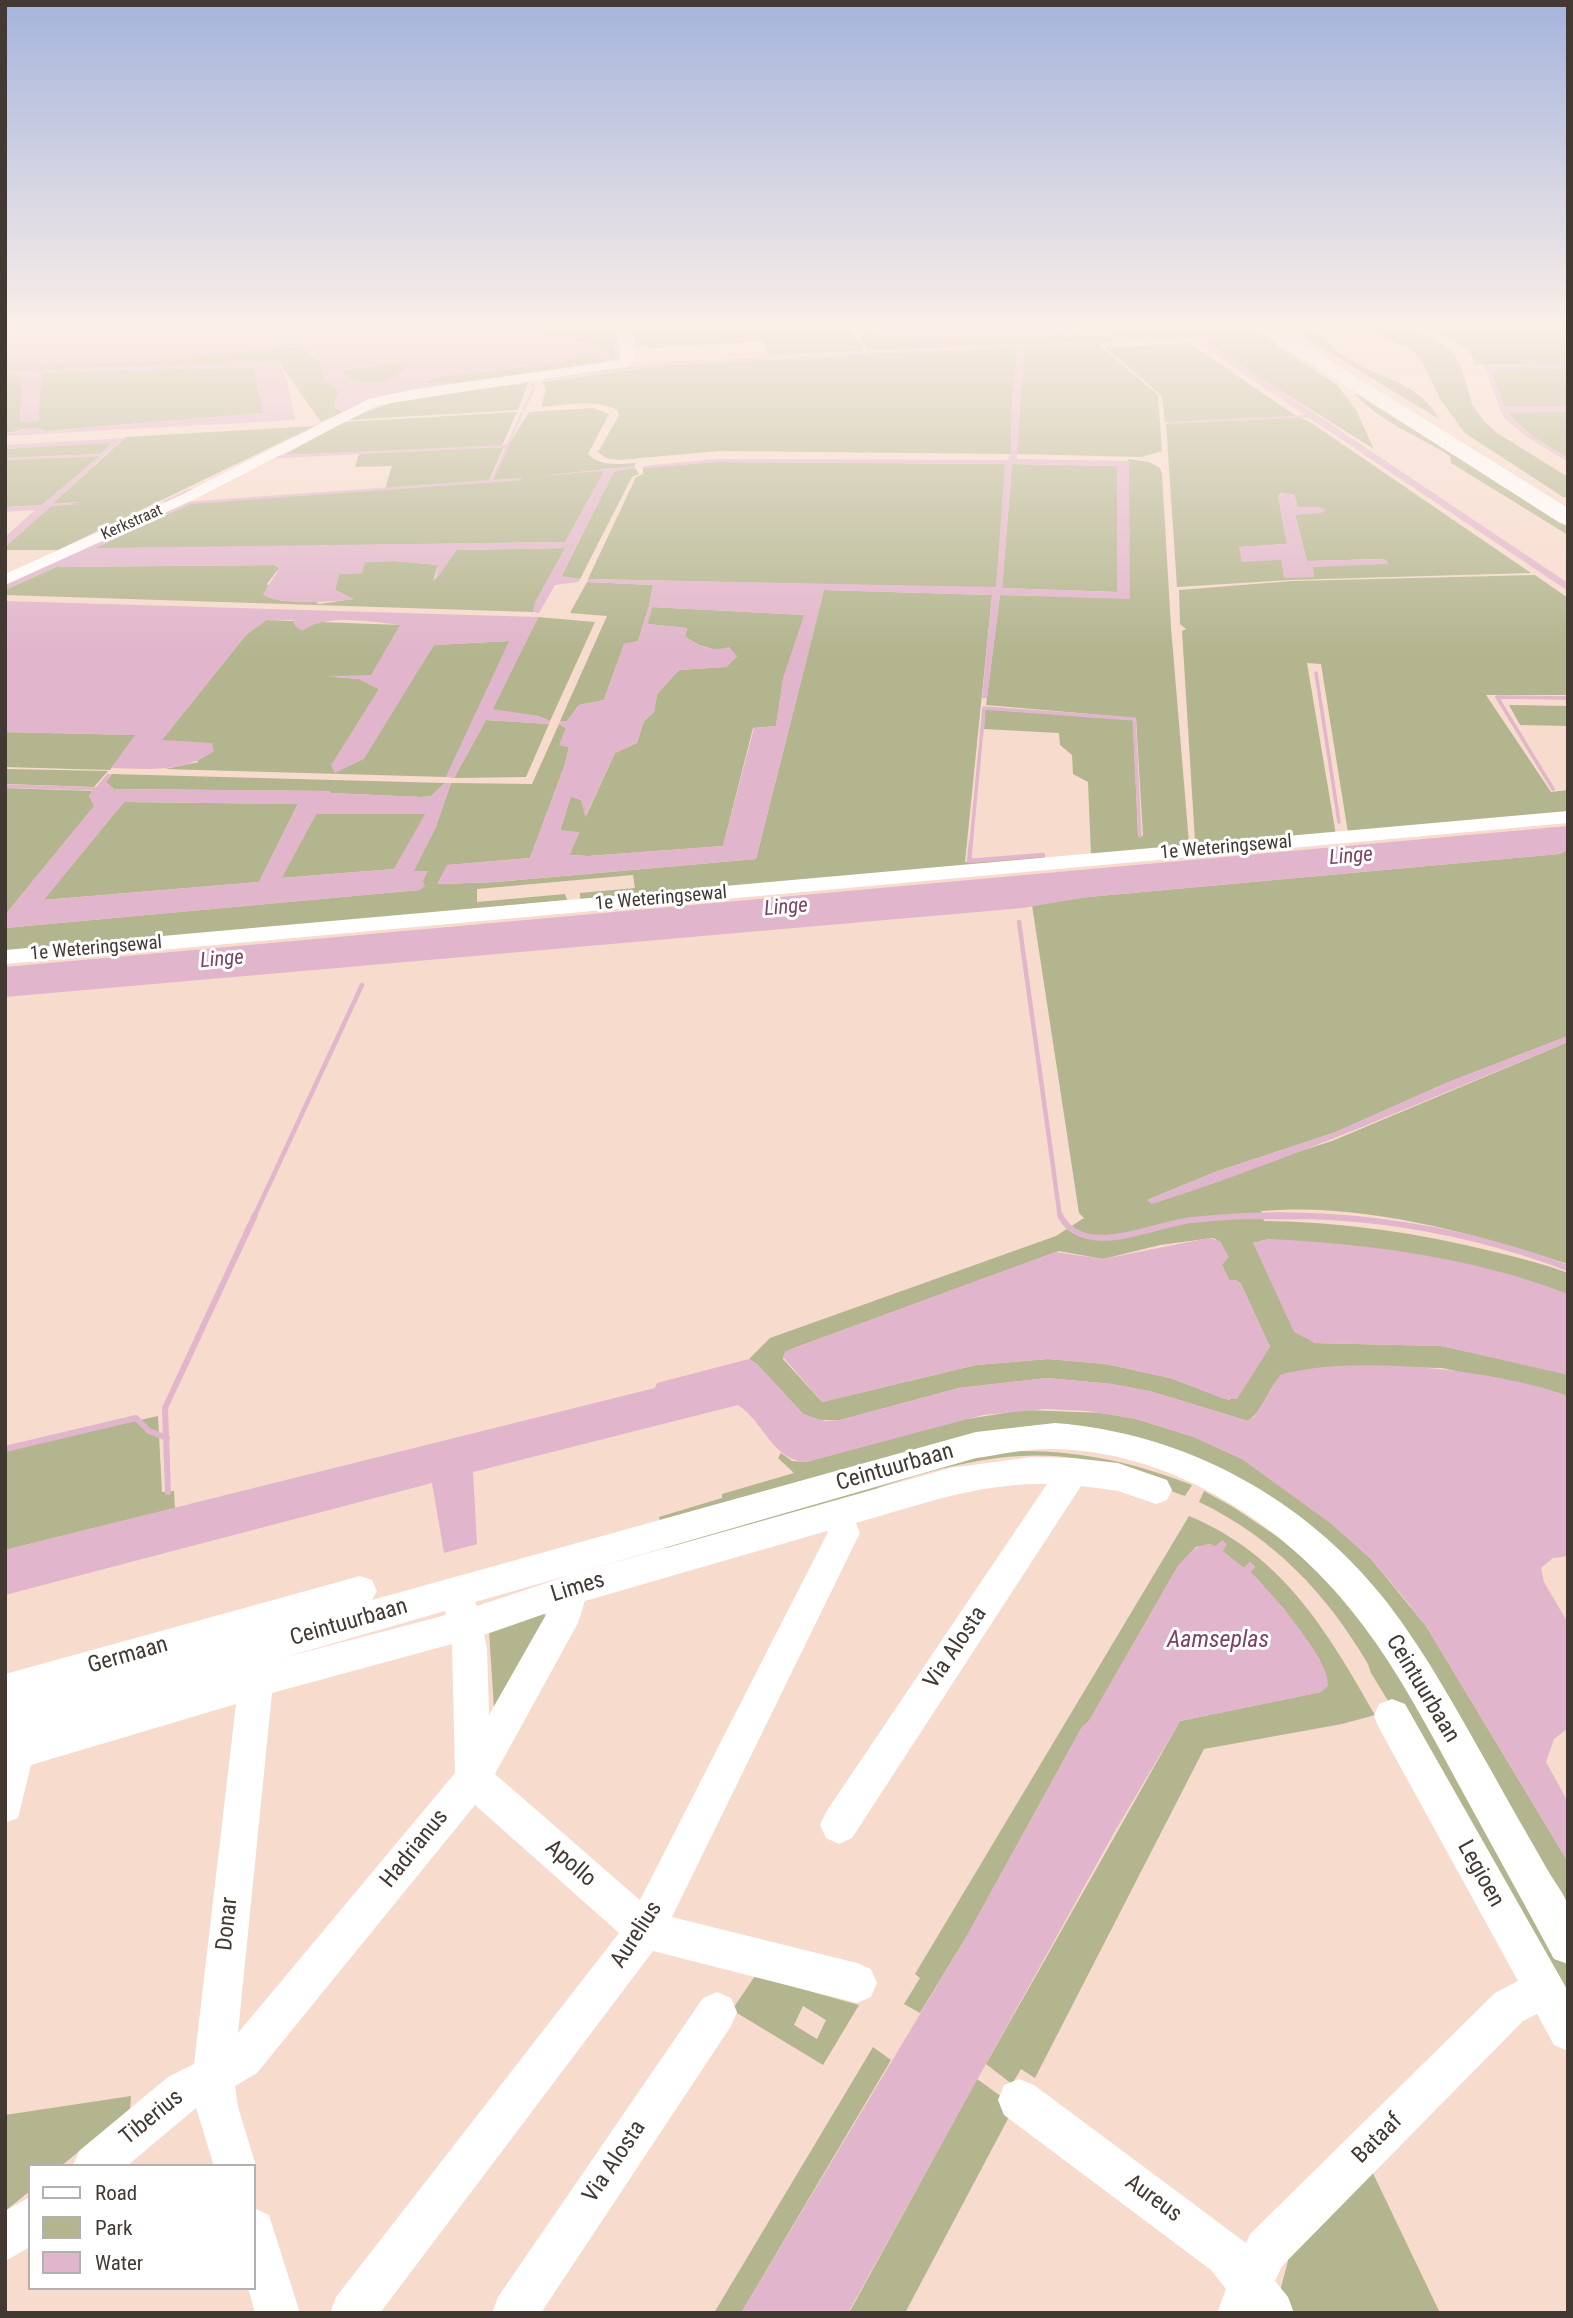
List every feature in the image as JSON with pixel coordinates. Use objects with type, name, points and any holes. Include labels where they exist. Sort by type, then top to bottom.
[{"type":"highway","points":[[1438,437],[1568,518]]},
{"type":"highway","points":[[1456,437],[1568,506]]},
{"type":"highway","points":[[1466,437],[1488,457]]},
{"type":"street","name":"Kerkstraat","points":[[5,580],[186,498],[302,437]]},
{"type":"street","name":"1e Weteringsewal","points":[[5,957],[1568,817]]},
{"type":"street","name":"Ceintuurbaan","points":[[9,1742],[254,1651],[462,1608],[976,1445],[1056,1436],[1108,1441],[1153,1452],[1231,1488],[1311,1548],[1360,1596],[1412,1667],[1568,1945]]},
{"type":"street","name":"Limes","points":[[462,1608],[570,1590],[950,1482],[993,1473],[1073,1471],[1118,1477],[1156,1490]]},
{"type":"street","name":"Via Alosta","points":[[839,1825],[1073,1471]]},
{"type":"street","name":"Aurelius","points":[[352,2313],[645,1930],[844,1533],[837,1514]]},
{"type":"street","name":"Hadrianus","points":[[213,2074],[243,2059],[473,1779],[566,1612],[570,1590]]},
{"type":"street","name":"Germaan","points":[[5,1691],[254,1651],[360,1591]]},
{"type":"street","points":[[462,1608],[470,1648],[473,1779]]},
{"type":"street","name":"Donar","points":[[234,2164],[217,2107],[213,2074],[254,1651]]},
{"type":"street","name":"Legioen","points":[[1392,1716],[1568,2031]]},
{"type":"street","points":[[5,1805],[9,1742]]},
{"type":"street","name":"Apollo","points":[[473,1779],[645,1930],[857,1983]]},
{"type":"street","name":"Bataaf","points":[[1254,2303],[1266,2250],[1509,2007],[1544,1989]]},
{"type":"street","name":"Via Alosta","points":[[514,2313],[717,2012]]},
{"type":"street","name":"Tiberius","points":[[95,2164],[183,2092],[213,2074]]},
{"type":"street","name":"Aureus","points":[[1019,2100],[1227,2254],[1254,2303]]},
{"type":"street","points":[[5,2239],[28,2221]]},
{"type":"street","points":[[256,2237],[278,2313]]},
{"type":"green space","points":[[126,437],[292,437],[58,550],[5,550],[5,547],[51,506],[81,502],[52,504]]},
{"type":"green space","points":[[316,437],[506,437],[502,446],[284,455]]},
{"type":"green space","points":[[513,437],[597,437],[588,454],[593,458],[604,463],[635,463],[635,466],[541,476],[605,470],[565,542],[93,549],[192,503],[520,480],[493,480]]},
{"type":"green space","points":[[606,437],[1011,437],[1011,454],[719,451],[619,460],[606,458],[598,452]]},
{"type":"green space","points":[[1016,437],[1161,437],[1162,451],[1142,457],[1015,454]]},
{"type":"green space","points":[[1167,437],[1332,437],[1531,573],[1290,580],[1177,587]],"holes":[[[1278,495],[1294,495],[1298,507],[1320,507],[1295,515],[1307,561],[1384,559],[1388,563],[1312,567],[1314,576],[1284,576],[1282,560],[1239,547],[1287,544]]]},
{"type":"green space","points":[[1355,437],[1369,437],[1374,449]]},
{"type":"green space","points":[[1417,437],[1425,437],[1568,527],[1568,535],[1451,463],[1450,456]]},
{"type":"green space","points":[[1471,437],[1504,437],[1568,477],[1568,497],[1563,497]]},
{"type":"green space","points":[[1533,437],[1568,437],[1568,458]]},
{"type":"green space","points":[[113,442],[100,454],[5,458],[5,449]]},
{"type":"green space","points":[[504,447],[489,481],[385,489],[392,466],[355,467],[359,454]]},
{"type":"green space","points":[[100,456],[42,505],[5,507],[5,460]]},
{"type":"green space","points":[[1128,459],[1149,462],[1160,468],[1162,474],[1171,627],[1189,843],[1186,847],[1091,855],[1088,782],[1073,774],[1072,755],[1060,745],[1059,733],[984,729],[985,708],[1133,720],[1138,836],[1143,836],[1136,718],[986,705],[1000,595],[1129,598]]},
{"type":"green space","points":[[716,462],[1006,464],[996,588],[588,579],[636,477],[643,474],[643,468]]},
{"type":"green space","points":[[1012,464],[1117,466],[1118,592],[1002,588]]},
{"type":"green space","points":[[635,468],[639,474],[632,477],[580,579],[561,577],[614,471]]},
{"type":"green space","points":[[566,548],[533,612],[5,595],[5,590],[56,567],[274,565],[279,568],[267,584],[281,601],[312,600],[319,604],[353,599],[335,590],[339,574],[362,573],[364,562],[396,561],[438,565],[433,581],[456,550]]},
{"type":"green space","points":[[1535,575],[1568,598],[1568,695],[1486,695],[1551,792],[1568,790],[1568,814],[1348,833],[1321,664],[1307,663],[1336,835],[1198,845],[1195,841],[1182,631],[1186,629],[1180,624],[1179,590],[1292,581]]},
{"type":"green space","points":[[587,582],[653,585],[638,641],[624,644],[604,700],[579,705],[567,721],[560,721],[607,616],[570,613]]},
{"type":"green space","points":[[824,590],[992,595],[965,862],[1045,856],[1044,859],[585,902],[580,898],[580,893],[635,888],[633,875],[477,889],[477,902],[565,894],[567,900],[5,953],[5,928],[419,890],[427,871],[413,871],[435,829],[451,783],[532,784],[559,724],[566,728],[560,745],[569,747],[530,858],[448,865],[441,884],[496,882],[756,859]]},
{"type":"green space","points":[[652,607],[805,615],[783,679],[776,726],[753,728],[723,846],[588,856],[569,855],[579,833],[560,831],[571,796],[581,800],[586,816],[615,753],[637,743],[644,721],[654,712],[657,694],[679,670],[726,667],[737,656],[699,645],[685,637],[687,628],[647,624]]},
{"type":"green space","points":[[538,617],[595,622],[550,721],[538,716],[492,710]]},
{"type":"green space","points":[[266,620],[401,625],[371,676],[335,677],[359,679],[379,689],[357,725],[412,678],[434,645],[510,641],[446,777],[165,769],[199,762],[161,741],[246,635]]},
{"type":"green space","points":[[1509,705],[1568,706],[1568,726],[1520,725]]},
{"type":"green space","points":[[486,720],[549,724],[526,777],[454,778]]},
{"type":"green space","points":[[5,732],[136,735],[110,770],[5,767]]},
{"type":"green space","points":[[5,769],[108,771],[94,787],[5,784]]},
{"type":"green space","points":[[112,774],[445,783],[431,796],[421,797],[329,791],[114,789],[106,782]]},
{"type":"green space","points":[[5,788],[93,791],[89,796],[95,805],[5,915]]},
{"type":"green space","points":[[124,802],[298,804],[259,882],[43,900]]},
{"type":"green space","points":[[316,814],[426,814],[394,869],[281,878]]},
{"type":"green space","points":[[1568,850],[1568,1036],[1446,1083],[1336,1132],[1215,1172],[1147,1200],[1332,1141],[1568,1042],[1568,1264],[1494,1241],[1417,1222],[1338,1211],[1261,1211],[1264,1221],[1381,1230],[1438,1239],[1523,1259],[1568,1273],[1568,1294],[1269,1239],[1253,1243],[1314,1343],[1441,1346],[1568,1375],[1568,1396],[1442,1368],[1343,1366],[1283,1374],[1248,1421],[1153,1392],[1112,1384],[1047,1378],[959,1388],[840,1420],[819,1420],[803,1414],[757,1364],[749,1359],[770,1338],[1056,1236],[1084,1218],[1079,1213],[1032,905],[1088,897],[1559,854]],"holes":[[[1216,1239],[1222,1265],[1229,1280],[1236,1280],[1241,1284],[1270,1347],[1229,1400],[1170,1378],[1106,1364],[1048,1359],[976,1365],[822,1402],[783,1359],[785,1352],[794,1348],[1059,1251],[1103,1259],[1160,1245]]]},
{"type":"green space","points":[[1024,1410],[1103,1413],[1136,1419],[1194,1437],[1242,1459],[1330,1522],[1371,1559],[1426,1626],[1568,1862],[1568,1919],[1415,1651],[1234,1476],[1203,1460],[1138,1438],[1104,1431],[661,1524],[659,1517],[722,1498],[722,1494],[794,1473],[778,1458],[781,1453],[792,1461],[806,1462],[961,1420]]},
{"type":"green space","points":[[158,1416],[162,1492],[174,1491],[175,1508],[5,1550],[5,1450]]},
{"type":"green space","points":[[1015,1451],[1105,1459],[1192,1485],[1185,1496],[1084,1460],[1058,1456],[1005,1457],[952,1466],[877,1488],[880,1494],[666,1550],[664,1543],[950,1461]]},
{"type":"green space","points":[[1204,1491],[1278,1537],[1307,1561],[1342,1596],[1412,1691],[1568,1968],[1568,1994],[1335,1614],[1296,1570],[1274,1550],[1226,1516],[1199,1502]]},
{"type":"green space","points":[[1189,1516],[1222,1532],[1277,1574],[1320,1625],[1375,1715],[1342,1724],[1204,1749],[1035,2078],[1021,2069],[1012,2084],[986,2064],[1180,1721],[1321,1692],[1320,1660],[1284,1609],[1250,1572],[1255,1567],[1250,1562],[1244,1568],[1210,1544],[1196,1547],[1178,1566],[1089,1721],[1082,1727],[968,1934],[920,2013],[904,2004],[920,1978],[915,1974]]},
{"type":"green space","points":[[542,1612],[548,1618],[495,1724],[489,1631]]},
{"type":"green space","points":[[755,1976],[859,2005],[823,2065],[732,2010]],"holes":[[[803,2006],[826,2020],[817,2039],[794,2025]]]},
{"type":"green space","points":[[873,2047],[891,2060],[741,2313],[714,2313]]},
{"type":"green space","points":[[977,2079],[1005,2099],[1001,2108],[1010,2115],[905,2313],[849,2313]]},
{"type":"green space","points":[[131,2096],[130,2110],[63,2164],[28,2164],[28,2193],[5,2211],[5,2115]]},
{"type":"green space","points":[[1369,2165],[1440,2313],[1295,2313],[1279,2295],[1288,2261],[1280,2251]]},
{"type":"water","points":[[1011,437],[1018,437],[1017,459],[1129,461],[1130,599],[1000,595],[987,698],[982,698],[992,595],[824,590],[756,859],[495,882],[437,884],[447,865],[530,858],[569,747],[559,745],[566,728],[559,724],[560,721],[567,721],[579,705],[604,700],[624,644],[638,641],[653,585],[587,582],[588,579],[996,587],[1005,464],[716,462],[643,466],[718,459],[1007,460],[1011,454]],"holes":[[[1012,464],[1117,466],[1117,592],[1002,588]],[[652,607],[804,615],[783,679],[776,726],[754,728],[723,846],[570,855],[579,832],[560,830],[571,797],[581,800],[585,817],[615,753],[637,743],[644,721],[654,712],[657,694],[679,670],[726,667],[737,656],[729,647],[711,649],[691,641],[685,637],[687,628],[648,624]]]},
{"type":"water","points":[[1527,437],[1533,437],[1568,458],[1568,462]]},
{"type":"water","points":[[124,438],[53,503],[81,504],[51,506],[5,547],[5,537],[35,510],[5,512],[5,507],[42,505],[99,456],[5,458],[100,454],[112,443],[5,449],[5,445]]},
{"type":"water","points":[[635,466],[614,472],[561,576],[580,579],[579,582],[555,585],[539,613],[533,612],[535,602],[565,548],[457,550],[435,581],[438,565],[396,561],[365,562],[362,573],[339,574],[335,590],[354,599],[332,601],[282,601],[263,595],[279,568],[274,565],[56,567],[5,590],[5,585],[187,501],[192,503],[95,548],[565,542],[604,471],[541,476]]},
{"type":"water","points":[[1288,493],[1294,496],[1298,507],[1320,507],[1326,510],[1321,513],[1295,515],[1307,561],[1384,559],[1388,564],[1313,567],[1314,577],[1287,578],[1284,577],[1281,560],[1242,562],[1239,547],[1287,544],[1278,495]]},
{"type":"water","points":[[5,601],[538,617],[493,709],[538,716],[550,721],[549,724],[486,720],[454,778],[446,777],[509,641],[434,645],[364,759],[335,773],[331,765],[379,689],[359,679],[325,676],[371,675],[400,625],[336,620],[312,625],[302,631],[295,626],[293,620],[266,620],[246,635],[162,740],[212,743],[214,751],[191,763],[178,766],[152,769],[111,768],[135,735],[5,732]]},
{"type":"water","points":[[107,774],[112,774],[106,782],[114,789],[329,791],[421,797],[431,796],[445,783],[451,783],[435,829],[414,871],[428,871],[423,881],[425,886],[420,890],[5,928],[5,915],[94,806],[89,796]],"holes":[[[124,802],[297,804],[298,805],[259,882],[44,900]],[[316,814],[425,814],[394,869],[282,878]]]},
{"type":"water","name":"Linge","points":[[1568,826],[1568,850],[1559,854],[1088,897],[1023,908],[5,997],[5,967]]},
{"type":"water","points":[[1568,1036],[1568,1042],[1310,1148],[1152,1204],[1147,1200],[1215,1172],[1336,1132],[1446,1083]]},
{"type":"water","points":[[1209,1238],[1220,1241],[1229,1257],[1222,1265],[1229,1280],[1236,1280],[1241,1284],[1270,1347],[1237,1399],[1224,1399],[1170,1378],[1106,1364],[1048,1359],[976,1365],[822,1402],[783,1357],[785,1352],[794,1348],[1055,1252],[1103,1259]]},
{"type":"water","points":[[1269,1239],[1345,1244],[1420,1254],[1495,1270],[1568,1294],[1568,1375],[1441,1346],[1315,1343],[1294,1332],[1253,1243]]},
{"type":"water","points":[[749,1359],[757,1364],[803,1414],[825,1421],[840,1420],[959,1388],[1047,1378],[1112,1384],[1153,1392],[1248,1421],[1254,1417],[1280,1375],[1345,1366],[1465,1372],[1568,1396],[1568,1556],[1553,1558],[1541,1568],[1544,1582],[1568,1623],[1568,1728],[1554,1739],[1546,1762],[1568,1802],[1568,1862],[1426,1626],[1371,1559],[1330,1523],[1242,1459],[1194,1437],[1136,1419],[1087,1411],[1046,1409],[983,1415],[806,1462],[794,1460],[776,1448],[755,1421],[738,1405],[473,1472],[477,1544],[444,1553],[432,1483],[5,1595],[5,1550],[655,1388],[657,1383]]},
{"type":"water","name":"Aamseplas","points":[[1222,1540],[1227,1544],[1223,1551],[1244,1568],[1250,1562],[1255,1567],[1251,1572],[1285,1610],[1320,1660],[1328,1686],[1321,1692],[1180,1721],[1115,1831],[848,2313],[741,2313],[968,1934],[1082,1727],[1089,1721],[1178,1566],[1195,1549],[1204,1545],[1216,1546]]},
{"type":"waterway","points":[[491,481],[511,437]]},
{"type":"waterway","points":[[1344,437],[1568,588]]},
{"type":"waterway","points":[[276,457],[506,446]]},
{"type":"waterway","points":[[491,481],[520,479]]},
{"type":"waterway","points":[[187,503],[491,481]]},
{"type":"waterway","points":[[165,502],[191,490]]},
{"type":"waterway","points":[[1316,673],[1339,822]]},
{"type":"waterway","points":[[1553,789],[1497,697],[1568,698]]},
{"type":"waterway","points":[[971,844],[984,708],[1134,719],[1140,836]]},
{"type":"waterway","points":[[5,786],[100,789]]},
{"type":"waterway","points":[[971,842],[969,861],[1043,855]]},
{"type":"waterway","points":[[1019,922],[1060,1217]]},
{"type":"waterway","points":[[254,1217],[362,985]]},
{"type":"waterway","points":[[166,1438],[165,1408],[255,1215]]},
{"type":"waterway","points":[[1060,1215],[1071,1229],[1085,1236],[1102,1238],[1192,1220],[1227,1217]]},
{"type":"waterway","points":[[1227,1217],[1322,1217]]},
{"type":"waterway","points":[[1227,1217],[1335,1217],[1430,1229],[1523,1252],[1568,1268]]},
{"type":"waterway","points":[[5,1449],[136,1418],[149,1431],[166,1438]]},
{"type":"waterway","points":[[166,1438],[168,1492]]}]
